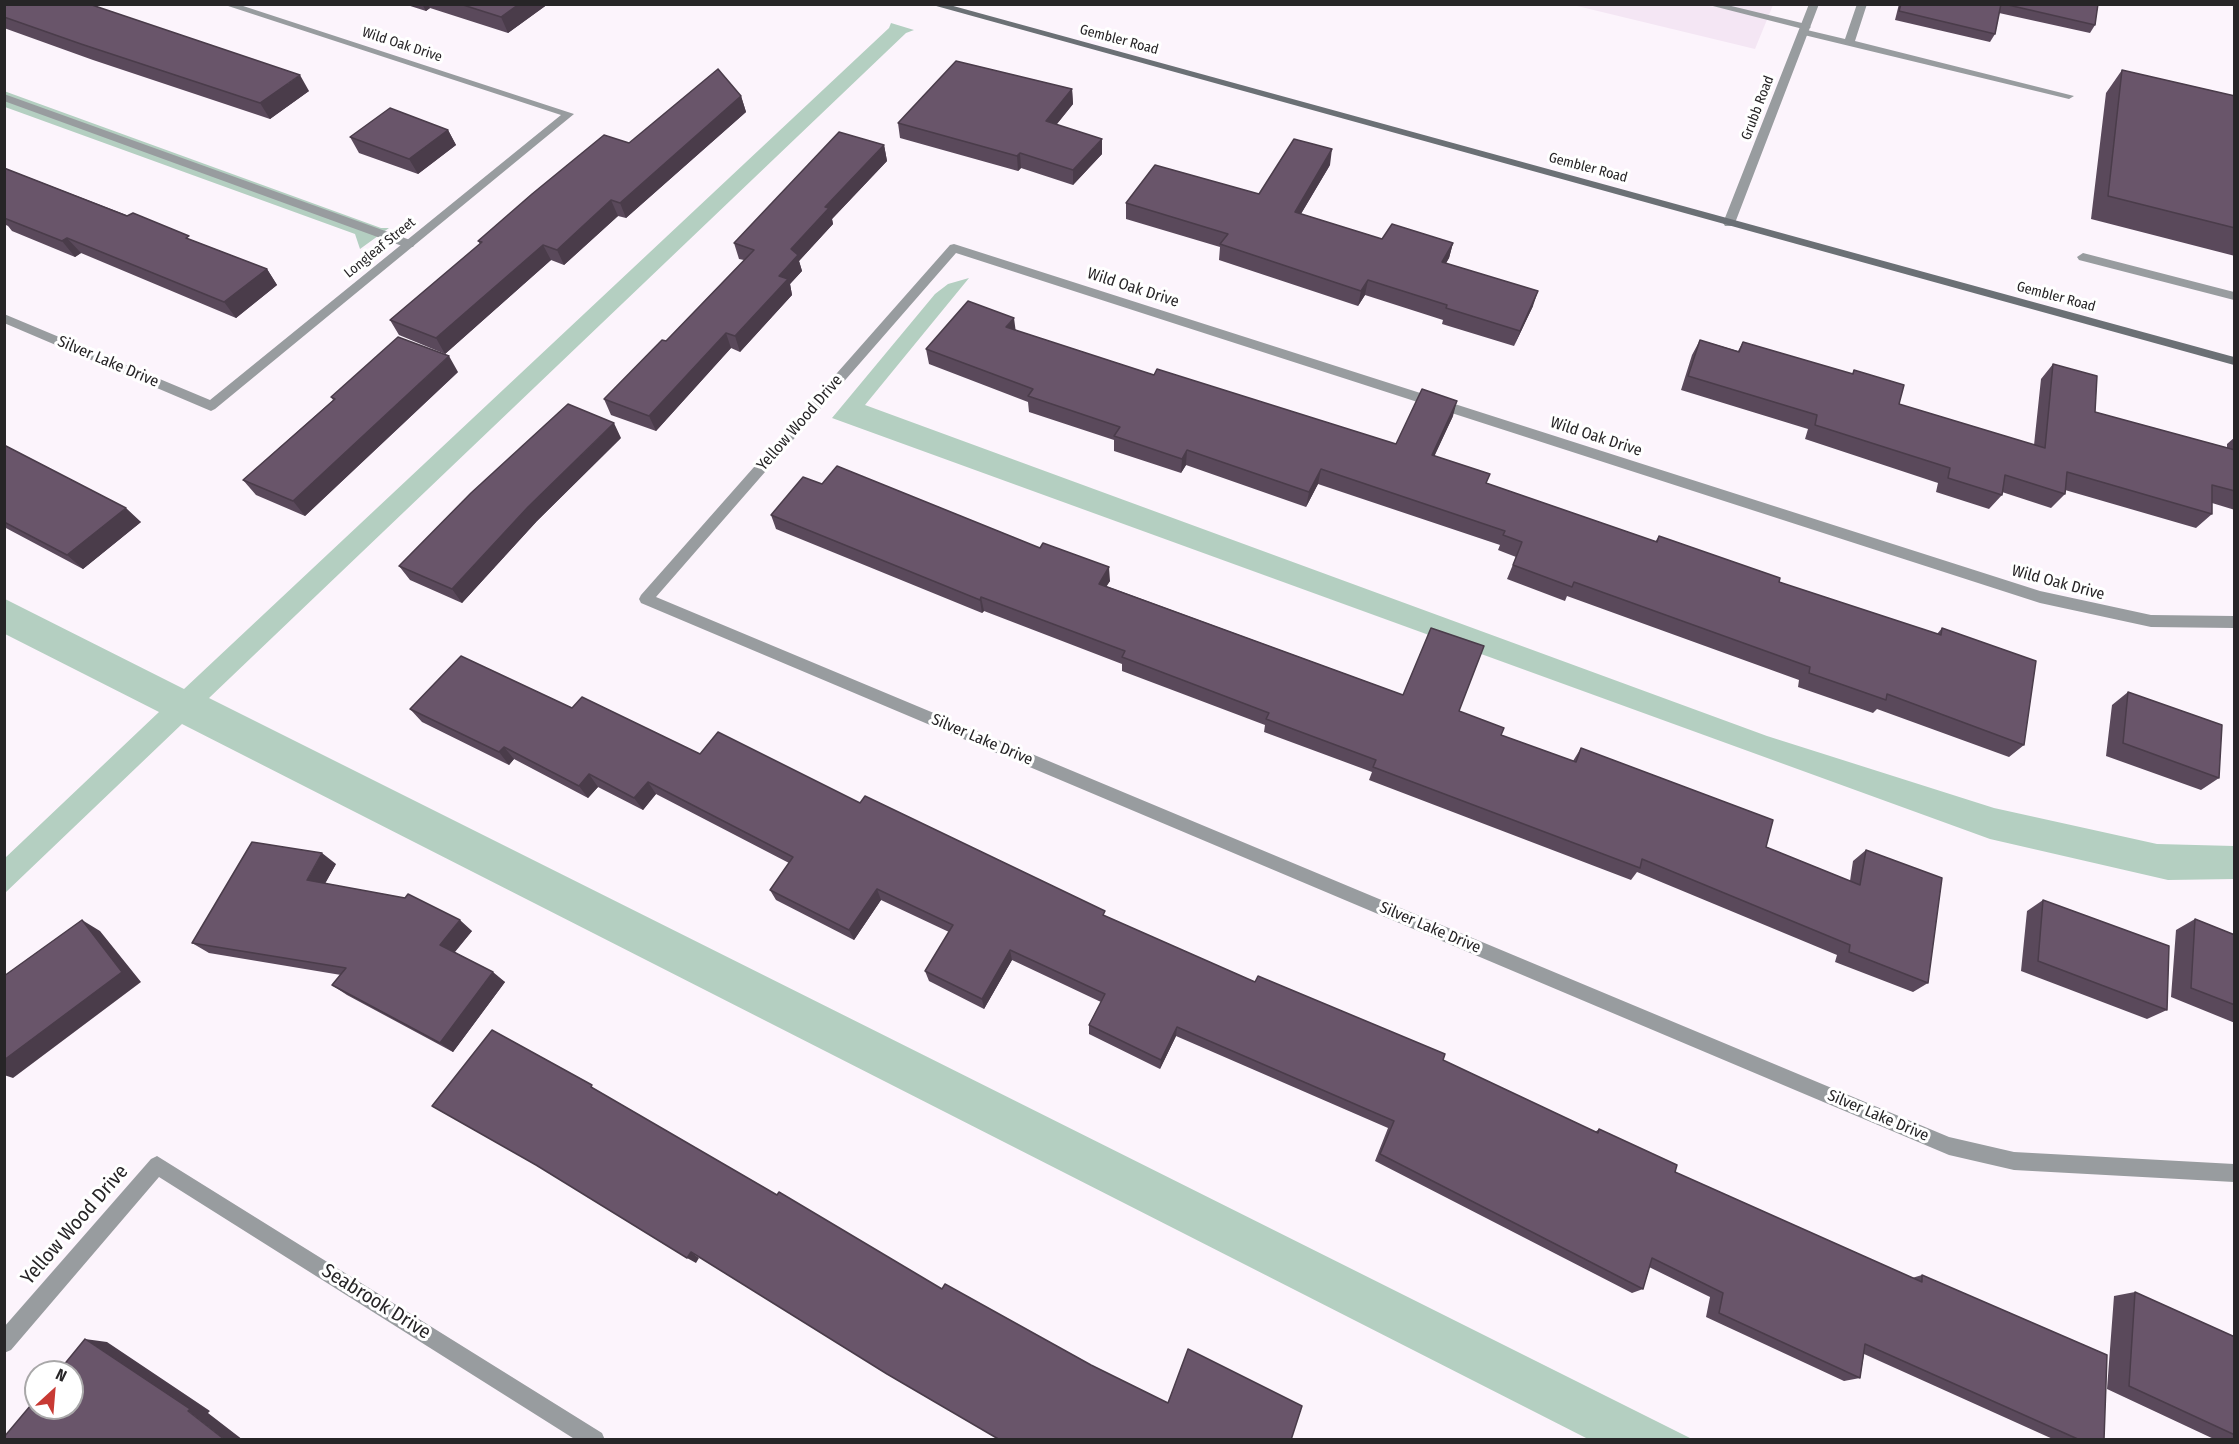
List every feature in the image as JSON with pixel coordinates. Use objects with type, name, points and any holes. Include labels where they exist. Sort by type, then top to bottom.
[{"type":"main road","name":"Gembler Road","points":[[933,4],[2235,361]]},
{"type":"street","name":"Wild Oak Drive","points":[[226,4],[569,114]]},
{"type":"street","points":[[1710,4],[1745,9],[1850,43],[2069,96]]},
{"type":"street","name":"Grubb Road","points":[[1729,222],[1814,4]]},
{"type":"street","points":[[1850,43],[1862,4]]},
{"type":"street","points":[[4,97],[409,244]]},
{"type":"street","name":"Longleaf Street","points":[[211,406],[569,114]]},
{"type":"street","name":"Wild Oak Drive","points":[[954,248],[2040,597],[2151,621],[2235,622]]},
{"type":"street","name":"Yellow Wood Drive","points":[[646,598],[954,248]]},
{"type":"street","points":[[2083,257],[2235,296]]},
{"type":"street","name":"Silver Lake Drive","points":[[4,318],[211,406]]},
{"type":"street","name":"Silver Lake Drive","points":[[646,598],[1949,1146],[2014,1161],[2235,1173]]},
{"type":"street","name":"Yellow Wood Drive","points":[[4,1343],[157,1165]]},
{"type":"street","name":"Seabrook Drive","points":[[157,1165],[596,1440]]},
{"type":"shaded area","points":[[1573,5],[1773,5],[1755,49]]},
{"type":"green space","points":[[891,23],[914,30],[906,33],[209,698],[1692,1439],[1588,1439],[182,724],[5,893],[5,858],[159,712],[5,634],[5,599],[184,689],[889,28]]},
{"type":"green space","points":[[4,91],[381,228],[389,228],[360,249],[355,234],[5,107]]},
{"type":"green space","points":[[969,278],[865,405],[1767,736],[1994,808],[2157,844],[2234,846],[2234,879],[2168,880],[1990,839],[832,418],[935,294],[948,284]]},
{"type":"building","points":[[4,4],[89,4],[300,75],[260,103],[4,17]]},
{"type":"building","points":[[460,4],[519,4],[501,17]]},
{"type":"building","points":[[1901,4],[2001,4],[1995,34],[1899,11]]},
{"type":"building","points":[[2004,4],[2098,4],[2095,25]]},
{"type":"building","points":[[956,61],[1072,89],[1046,121],[1102,139],[1073,170],[1020,153],[1017,156],[898,123]]},
{"type":"building","points":[[718,69],[741,96],[620,203],[611,200],[557,250],[543,245],[436,338],[390,320],[482,242],[478,241],[532,194],[604,135],[629,143]]},
{"type":"building","points":[[2122,70],[2235,96],[2235,228],[2108,196]]},
{"type":"building","points":[[390,108],[448,130],[409,159],[350,137]]},
{"type":"building","points":[[839,132],[884,145],[825,207],[829,208],[791,249],[798,255],[779,276],[788,279],[735,336],[726,333],[649,416],[604,399],[662,340],[666,341],[754,250],[734,243]]},
{"type":"building","points":[[1294,139],[1332,149],[1295,212],[1382,239],[1392,224],[1453,243],[1442,262],[1538,291],[1520,331],[1368,280],[1361,291],[1220,244],[1228,234],[1126,203],[1155,165],[1259,194]]},
{"type":"building","points":[[4,168],[127,216],[133,213],[189,236],[186,238],[267,269],[224,302],[67,238],[62,241],[4,218]]},
{"type":"building","points":[[968,301],[1014,318],[1006,327],[1154,375],[1157,369],[1396,444],[1422,389],[1457,401],[1432,455],[1490,474],[1486,483],[1657,542],[1659,536],[1780,578],[1779,582],[1941,635],[1942,628],[2036,661],[2024,745],[1887,694],[1886,700],[1809,673],[1810,667],[1574,582],[1572,587],[1513,565],[1522,542],[1503,535],[1505,531],[1321,469],[1309,492],[1187,450],[1182,459],[1114,436],[1120,427],[1028,396],[1033,389],[926,349]]},
{"type":"building","points":[[398,337],[449,356],[293,501],[243,480],[335,399],[331,397]]},
{"type":"building","points":[[1700,340],[1739,352],[1743,342],[1853,374],[1854,370],[1904,385],[1899,404],[2045,448],[2053,364],[2097,376],[2095,412],[2235,450],[2235,491],[2212,485],[2212,514],[2067,472],[2065,494],[2005,475],[2002,495],[1948,478],[1950,468],[1815,425],[1817,415],[1688,376]]},
{"type":"building","points":[[568,404],[614,423],[528,507],[452,589],[399,566],[471,493]]},
{"type":"building","points":[[4,445],[126,508],[67,555],[4,522]]},
{"type":"building","points":[[837,466],[1040,548],[1043,543],[1109,567],[1099,584],[1403,695],[1431,628],[1484,646],[1459,711],[1504,728],[1501,735],[1576,762],[1581,748],[1773,820],[1766,847],[1860,885],[1866,850],[1942,878],[1928,983],[1849,952],[1850,945],[1642,859],[1640,868],[1373,767],[1376,760],[1266,719],[1269,713],[1122,657],[1125,651],[981,597],[980,600],[771,515],[803,477],[822,484]]},
{"type":"building","points":[[461,656],[572,708],[582,697],[700,754],[718,732],[860,803],[865,796],[1105,911],[1103,915],[1255,982],[1258,976],[1445,1054],[1443,1060],[1598,1133],[1599,1129],[1677,1165],[1675,1172],[1922,1282],[1922,1275],[2107,1355],[2104,1440],[2080,1440],[1865,1344],[1860,1378],[1719,1313],[1723,1293],[1652,1258],[1643,1289],[1380,1154],[1394,1121],[1177,1027],[1161,1060],[1089,1025],[1105,994],[1010,950],[982,999],[925,971],[953,925],[877,889],[849,930],[770,890],[793,857],[648,782],[634,798],[589,774],[579,786],[504,747],[499,752],[410,709]]},
{"type":"building","points":[[2128,692],[2222,725],[2219,778],[2123,743]]},
{"type":"building","points":[[252,842],[322,853],[307,880],[405,898],[408,894],[460,920],[440,945],[493,972],[440,1043],[332,985],[346,968],[192,943]]},
{"type":"building","points":[[2043,900],[2169,946],[2167,1010],[2038,961]]},
{"type":"building","points":[[2195,919],[2235,935],[2235,1005],[2191,988]]},
{"type":"building","points":[[82,920],[122,972],[4,1060],[4,976]]},
{"type":"building","points":[[492,1030],[592,1085],[591,1087],[777,1195],[779,1192],[942,1289],[945,1284],[1091,1365],[1168,1403],[1188,1349],[1302,1406],[1291,1440],[1000,1440],[887,1374],[691,1252],[687,1258],[536,1165],[432,1106]]},
{"type":"building","points":[[2135,1292],[2235,1337],[2235,1435],[2129,1386]]},
{"type":"building","points":[[85,1339],[190,1409],[188,1411],[225,1440],[4,1439],[24,1413],[24,1420],[84,1420],[84,1360],[68,1360]]}]
